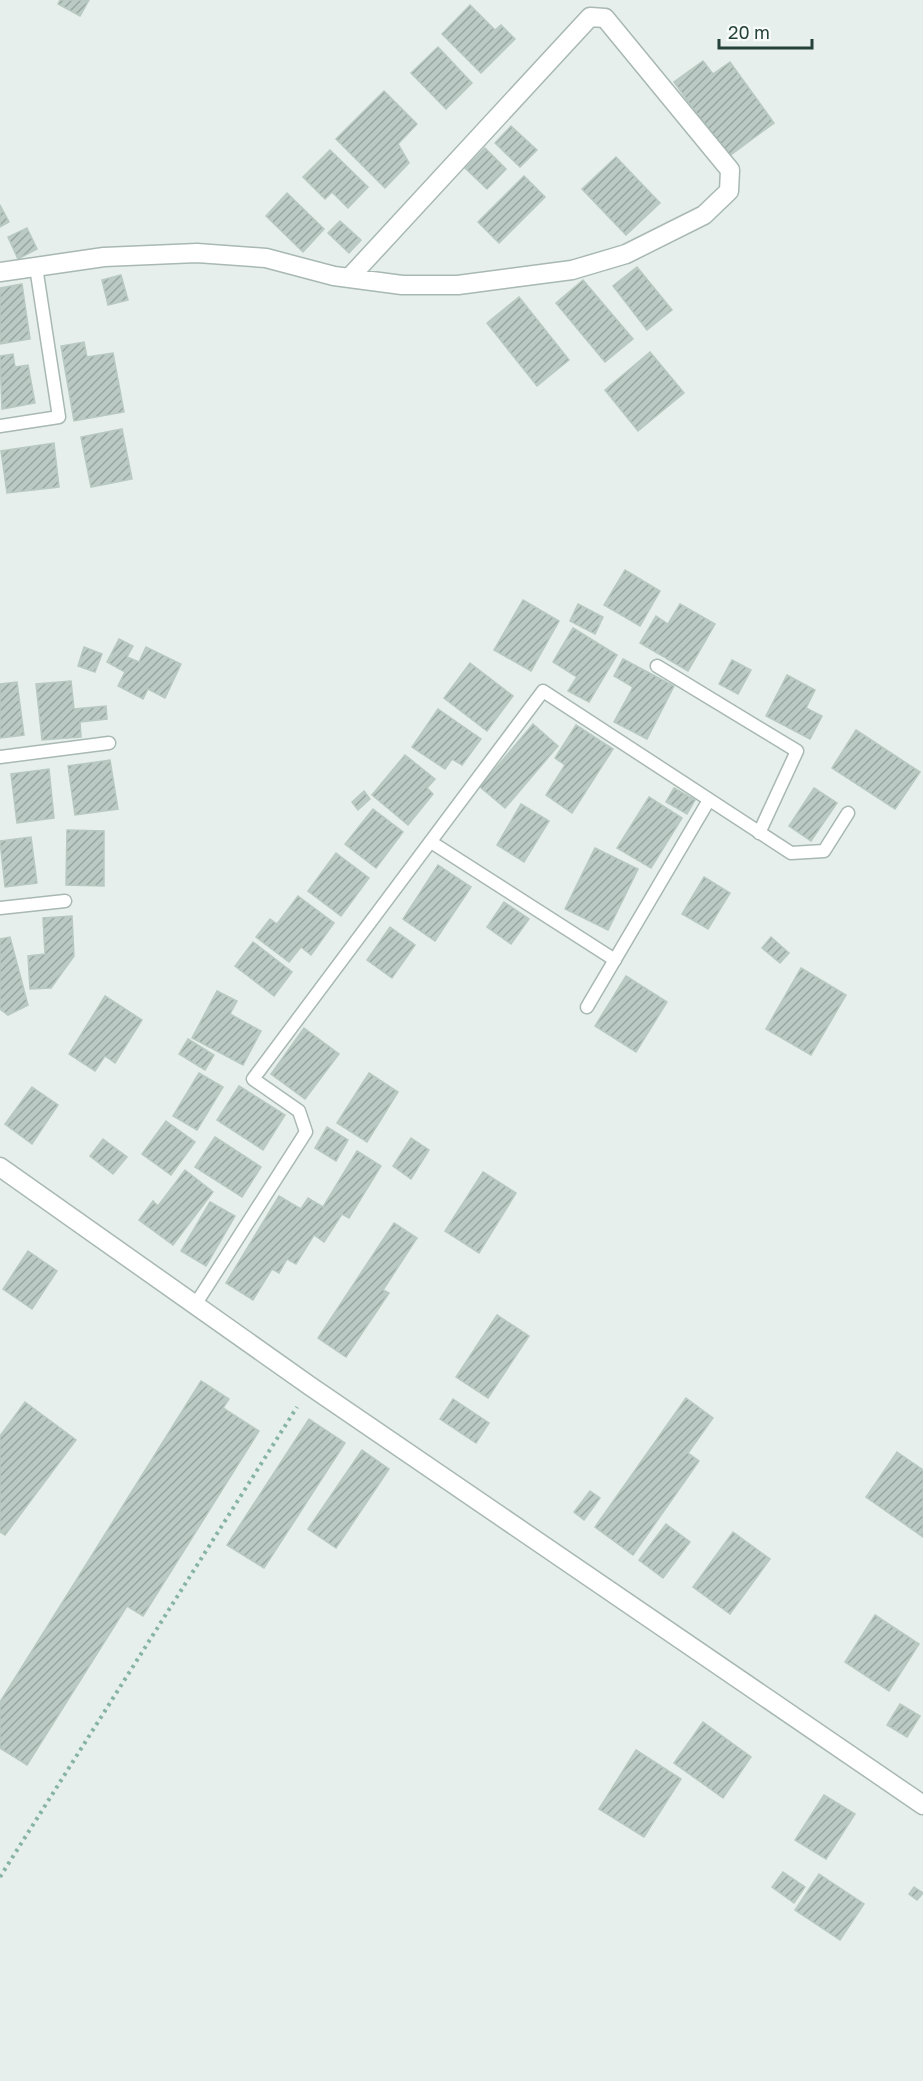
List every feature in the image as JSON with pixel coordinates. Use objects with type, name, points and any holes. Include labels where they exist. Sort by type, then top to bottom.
[{"type":"street","points":[[0,273],[104,257],[197,253],[266,258],[349,278],[402,285],[458,285],[572,270],[626,254],[704,215],[729,191],[730,170],[605,18],[590,17],[349,278]]},
{"type":"street","points":[[0,1167],[310,1386],[923,1805]]},
{"type":"lane","points":[[0,426],[59,417],[36,267]]},
{"type":"lane","points":[[657,666],[797,751],[759,832]]},
{"type":"lane","points":[[195,1305],[306,1132],[299,1111],[253,1079],[543,691],[791,853],[824,851],[848,813]]},
{"type":"lane","points":[[0,758],[109,743]]},
{"type":"lane","points":[[587,1007],[709,800]]},
{"type":"lane","points":[[431,842],[615,960]]},
{"type":"lane","points":[[0,908],[65,901]]},
{"type":"path","points":[[0,1877],[310,1386]]},
{"type":"building","points":[[60,0],[89,0],[80,16],[58,4]]},
{"type":"building","points":[[470,5],[495,30],[501,25],[515,39],[481,73],[442,34]]},
{"type":"building","points":[[438,47],[472,83],[446,109],[411,73]]},
{"type":"building","points":[[703,61],[713,74],[730,62],[774,123],[728,157],[674,82]]},
{"type":"building","points":[[384,91],[417,124],[398,144],[409,163],[385,188],[336,139]]},
{"type":"building","points":[[511,126],[537,150],[520,167],[495,143]]},
{"type":"building","points":[[485,148],[506,169],[487,189],[465,168]]},
{"type":"building","points":[[330,150],[368,187],[348,208],[332,192],[325,199],[303,177]]},
{"type":"building","points":[[616,157],[660,203],[626,235],[582,189]]},
{"type":"building","points":[[524,176],[545,197],[499,243],[478,222]]},
{"type":"building","points":[[287,193],[324,229],[303,252],[266,216]]},
{"type":"building","points":[[0,205],[9,222],[0,227]]},
{"type":"building","points":[[340,221],[361,240],[349,253],[328,233]]},
{"type":"building","points":[[27,228],[37,249],[18,259],[8,237]]},
{"type":"building","points":[[637,267],[672,310],[647,330],[613,286]]},
{"type":"building","points":[[121,275],[128,300],[108,305],[102,280]]},
{"type":"building","points":[[583,280],[633,339],[605,362],[556,303]]},
{"type":"building","points":[[22,284],[30,339],[0,344],[0,288]]},
{"type":"building","points":[[519,297],[569,360],[537,386],[487,323]]},
{"type":"building","points":[[84,342],[87,357],[113,353],[124,412],[74,421],[61,346]]},
{"type":"building","points":[[650,352],[684,393],[638,431],[605,390]]},
{"type":"building","points":[[13,354],[15,367],[28,365],[35,403],[2,409],[0,356]]},
{"type":"building","points":[[122,429],[132,479],[91,487],[81,437]]},
{"type":"building","points":[[54,443],[59,487],[7,493],[1,451]]},
{"type":"building","points":[[625,570],[660,591],[640,626],[604,605]]},
{"type":"building","points":[[523,600],[559,621],[531,671],[494,650]]},
{"type":"building","points":[[578,604],[603,617],[595,634],[570,621]]},
{"type":"building","points":[[680,604],[715,624],[688,671],[640,643],[656,616],[668,624]]},
{"type":"building","points":[[573,628],[617,655],[589,702],[568,691],[577,677],[553,662]]},
{"type":"building","points":[[119,639],[133,646],[127,657],[139,662],[146,647],[181,664],[165,698],[148,689],[143,699],[118,686],[125,672],[107,662]]},
{"type":"building","points":[[84,647],[102,654],[95,672],[78,666]]},
{"type":"building","points":[[623,659],[674,686],[647,739],[614,722],[633,687],[614,676]]},
{"type":"building","points":[[732,660],[751,670],[738,694],[719,684]]},
{"type":"building","points":[[470,663],[513,696],[487,731],[444,698]]},
{"type":"building","points":[[787,675],[815,690],[806,708],[822,716],[810,739],[766,716]]},
{"type":"building","points":[[71,681],[74,709],[106,706],[107,719],[80,722],[81,737],[42,740],[36,684]]},
{"type":"building","points":[[17,682],[24,735],[0,738],[0,684]]},
{"type":"building","points":[[438,709],[481,739],[462,765],[452,759],[445,769],[412,747]]},
{"type":"building","points":[[533,724],[558,746],[505,808],[480,787]]},
{"type":"building","points":[[576,725],[613,749],[572,813],[546,795],[565,765],[555,758]]},
{"type":"building","points":[[856,730],[920,772],[895,809],[832,768]]},
{"type":"building","points":[[405,755],[435,779],[427,788],[433,794],[408,825],[372,795]]},
{"type":"building","points":[[110,760],[118,809],[75,815],[68,766]]},
{"type":"building","points":[[49,769],[54,818],[17,823],[11,774]]},
{"type":"building","points":[[674,788],[695,800],[687,814],[666,802]]},
{"type":"building","points":[[814,788],[837,803],[811,841],[789,826]]},
{"type":"building","points":[[364,791],[370,799],[358,810],[352,802]]},
{"type":"building","points":[[649,797],[682,818],[651,868],[617,848]]},
{"type":"building","points":[[521,804],[549,821],[524,862],[497,845]]},
{"type":"building","points":[[373,809],[403,832],[376,868],[345,844]]},
{"type":"building","points":[[67,830],[104,831],[104,886],[66,885]]},
{"type":"building","points":[[31,837],[37,883],[5,887],[0,841]]},
{"type":"building","points":[[595,848],[638,869],[608,930],[565,909]]},
{"type":"building","points":[[336,853],[369,878],[341,916],[308,891]]},
{"type":"building","points":[[438,865],[471,887],[435,941],[403,919]]},
{"type":"building","points":[[704,877],[730,893],[708,929],[682,914]]},
{"type":"building","points":[[298,896],[334,923],[311,955],[301,947],[289,962],[256,937],[270,919],[277,924]]},
{"type":"building","points":[[504,902],[529,919],[511,944],[487,927]]},
{"type":"building","points":[[72,916],[74,956],[51,988],[30,989],[28,956],[45,954],[43,918]]},
{"type":"building","points":[[390,927],[415,945],[392,978],[367,960]]},
{"type":"building","points":[[10,937],[28,1005],[8,1015],[0,1009],[0,939]]},
{"type":"building","points":[[771,937],[789,953],[780,963],[762,948]]},
{"type":"building","points":[[253,942],[292,972],[274,996],[235,966]]},
{"type":"building","points":[[801,968],[846,995],[811,1055],[766,1029]]},
{"type":"building","points":[[626,976],[667,1002],[636,1052],[595,1026]]},
{"type":"building","points":[[217,991],[237,1001],[230,1014],[261,1031],[243,1065],[192,1038]]},
{"type":"building","points":[[105,996],[142,1020],[115,1063],[105,1056],[95,1071],[69,1054]]},
{"type":"building","points":[[304,1028],[339,1054],[305,1099],[271,1074]]},
{"type":"building","points":[[188,1039],[214,1055],[205,1070],[179,1054]]},
{"type":"building","points":[[199,1073],[223,1087],[197,1130],[173,1116]]},
{"type":"building","points":[[369,1073],[398,1092],[367,1142],[337,1123]]},
{"type":"building","points":[[239,1086],[285,1115],[263,1150],[217,1120]]},
{"type":"building","points":[[32,1087],[58,1105],[32,1144],[5,1124]]},
{"type":"building","points":[[166,1121],[195,1142],[171,1175],[142,1154]]},
{"type":"building","points":[[327,1127],[348,1140],[336,1161],[315,1148]]},
{"type":"building","points":[[215,1137],[261,1167],[242,1197],[195,1167]]},
{"type":"building","points":[[411,1138],[429,1150],[411,1179],[393,1166]]},
{"type":"building","points":[[103,1139],[127,1157],[113,1174],[90,1156]]},
{"type":"building","points":[[357,1151],[381,1166],[349,1218],[342,1214],[324,1242],[314,1235],[296,1264],[287,1259],[279,1273],[272,1269],[253,1300],[226,1283],[279,1196],[301,1209],[308,1198],[323,1207]]},
{"type":"building","points":[[185,1170],[213,1192],[173,1245],[139,1220],[153,1201],[158,1206]]},
{"type":"building","points":[[483,1172],[516,1193],[479,1253],[445,1231]]},
{"type":"building","points":[[210,1202],[235,1216],[206,1266],[181,1251]]},
{"type":"building","points":[[394,1223],[417,1238],[383,1290],[389,1293],[346,1357],[318,1338]]},
{"type":"building","points":[[28,1251],[57,1271],[32,1309],[3,1289]]},
{"type":"building","points":[[497,1315],[529,1336],[488,1398],[456,1377]]},
{"type":"building","points":[[201,1381],[229,1399],[223,1408],[259,1431],[143,1616],[127,1606],[27,1765],[0,1748],[0,1702]]},
{"type":"building","points":[[686,1398],[713,1418],[688,1453],[699,1461],[633,1555],[595,1527]]},
{"type":"building","points":[[453,1399],[489,1423],[476,1443],[440,1419]]},
{"type":"building","points":[[25,1402],[76,1440],[5,1535],[0,1532],[0,1436]]},
{"type":"building","points":[[309,1419],[345,1443],[264,1568],[227,1545]]},
{"type":"building","points":[[362,1450],[389,1469],[336,1548],[308,1529]]},
{"type":"building","points":[[897,1452],[923,1470],[923,1537],[866,1497]]},
{"type":"building","points":[[590,1491],[600,1498],[584,1520],[574,1512]]},
{"type":"building","points":[[666,1524],[690,1542],[663,1578],[639,1560]]},
{"type":"building","points":[[733,1532],[770,1559],[730,1614],[693,1587]]},
{"type":"building","points":[[875,1615],[919,1644],[889,1691],[845,1662]]},
{"type":"building","points":[[900,1704],[920,1716],[907,1737],[887,1725]]},
{"type":"building","points":[[703,1722],[751,1757],[723,1798],[674,1763]]},
{"type":"building","points":[[636,1750],[681,1779],[644,1837],[599,1809]]},
{"type":"building","points":[[824,1795],[855,1814],[826,1859],[795,1840]]},
{"type":"building","points":[[783,1872],[805,1887],[794,1903],[772,1887]]},
{"type":"building","points":[[819,1874],[864,1904],[840,1940],[795,1910]]},
{"type":"building","points":[[914,1887],[923,1893],[917,1900],[909,1894]]}]
